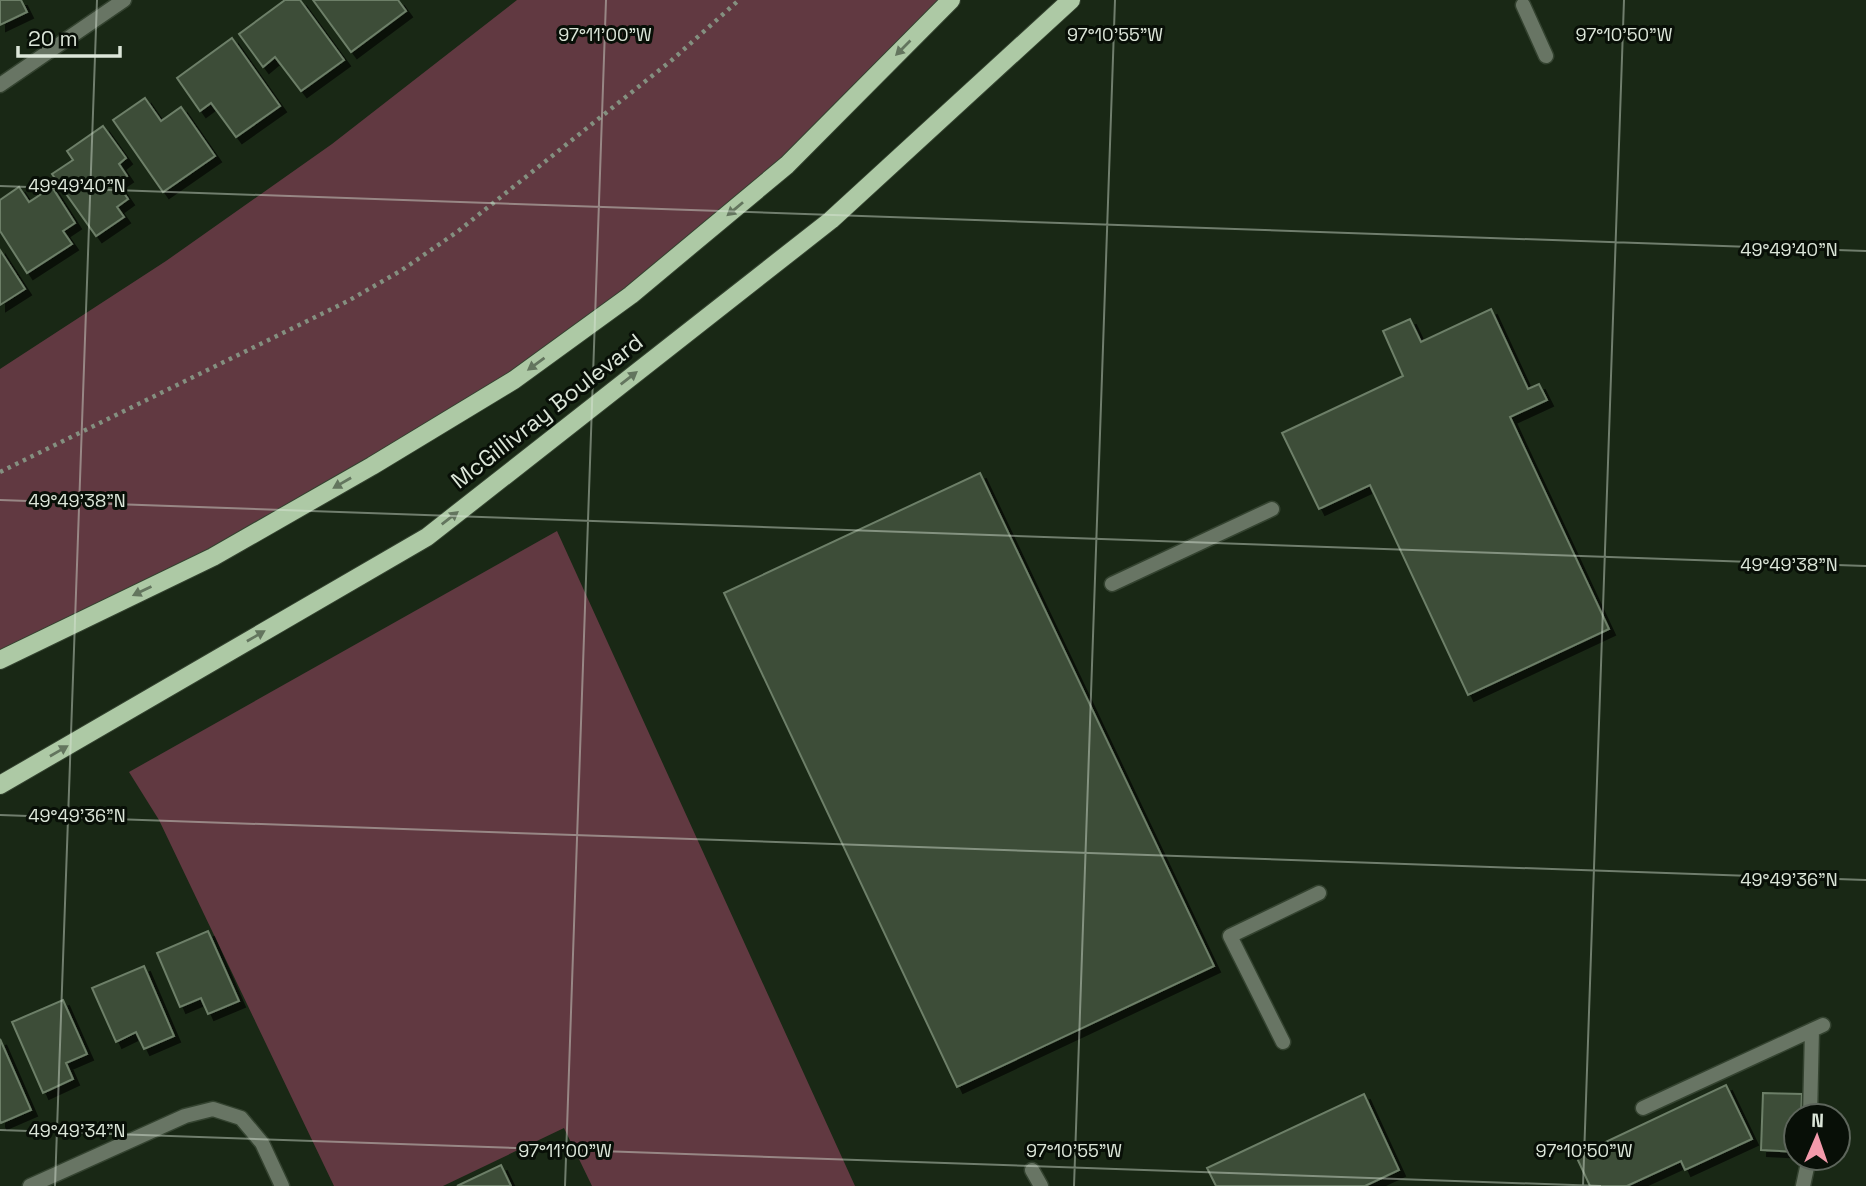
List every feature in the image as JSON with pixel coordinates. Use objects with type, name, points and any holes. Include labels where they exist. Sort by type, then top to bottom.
[{"type":"main road","name":"McGillivray Boulevard","points":[[0,660],[213,557],[372,467],[514,380],[631,295],[787,165],[951,0]]},
{"type":"main road","name":"McGillivray Boulevard","points":[[0,785],[426,537],[831,220],[1071,0]]},
{"type":"street","points":[[0,85],[124,0]]},
{"type":"street","points":[[1523,5],[1546,56]]},
{"type":"street","points":[[1112,584],[1272,509]]},
{"type":"street","points":[[1283,1042],[1230,936],[1318,893]]},
{"type":"street","points":[[1643,1108],[1818,1027],[1811,1102]]},
{"type":"street","points":[[30,1186],[185,1116],[213,1109],[241,1118],[262,1143],[282,1186]]},
{"type":"street","points":[[1032,1170],[1041,1186]]},
{"type":"path","points":[[0,472],[348,301],[402,270],[479,215],[671,60],[739,0]]},
{"type":"shaded area","points":[[517,0],[951,0],[787,165],[631,295],[372,466],[0,660],[0,369],[166,261],[332,144]]},
{"type":"shaded area","points":[[557,531],[855,1186],[592,1186],[564,1128],[443,1186],[334,1186],[159,820],[129,772]]},
{"type":"building","points":[[0,0],[21,0],[27,12],[0,25]]},
{"type":"building","points":[[285,0],[300,0],[344,60],[301,91],[275,57],[263,67],[239,34]]},
{"type":"building","points":[[313,0],[398,0],[406,11],[351,52]]},
{"type":"building","points":[[232,38],[280,106],[236,137],[211,103],[200,111],[177,78]]},
{"type":"building","points":[[145,98],[161,121],[181,107],[215,156],[163,192],[113,120]]},
{"type":"building","points":[[103,126],[126,158],[119,164],[127,176],[117,183],[128,199],[117,207],[124,217],[96,236],[52,174],[73,160],[67,151]]},
{"type":"building","points":[[19,187],[29,202],[52,187],[75,223],[63,231],[72,244],[27,273],[0,231],[0,200]]},
{"type":"building","points":[[0,250],[25,289],[0,305]]},
{"type":"building","points":[[1491,309],[1528,389],[1539,384],[1547,400],[1510,417],[1609,629],[1468,695],[1370,485],[1319,509],[1282,433],[1403,376],[1383,331],[1410,319],[1421,342]]},
{"type":"building","points":[[980,473],[1214,966],[957,1087],[724,593]]},
{"type":"building","points":[[208,931],[239,1001],[208,1014],[201,998],[180,1007],[157,953]]},
{"type":"building","points":[[144,966],[174,1036],[144,1049],[136,1032],[116,1042],[92,988]]},
{"type":"building","points":[[63,1000],[87,1054],[66,1063],[73,1079],[43,1093],[12,1022]]},
{"type":"building","points":[[0,1039],[31,1110],[1,1123],[0,1121]]},
{"type":"building","points":[[1726,1085],[1752,1139],[1685,1170],[1681,1161],[1627,1186],[1590,1186],[1576,1156]]},
{"type":"building","points":[[1763,1093],[1802,1094],[1802,1102],[1782,1102],[1782,1151],[1761,1150]]},
{"type":"building","points":[[1364,1094],[1399,1170],[1365,1186],[1216,1186],[1207,1168]]},
{"type":"building","points":[[501,1165],[511,1186],[457,1186]]}]
